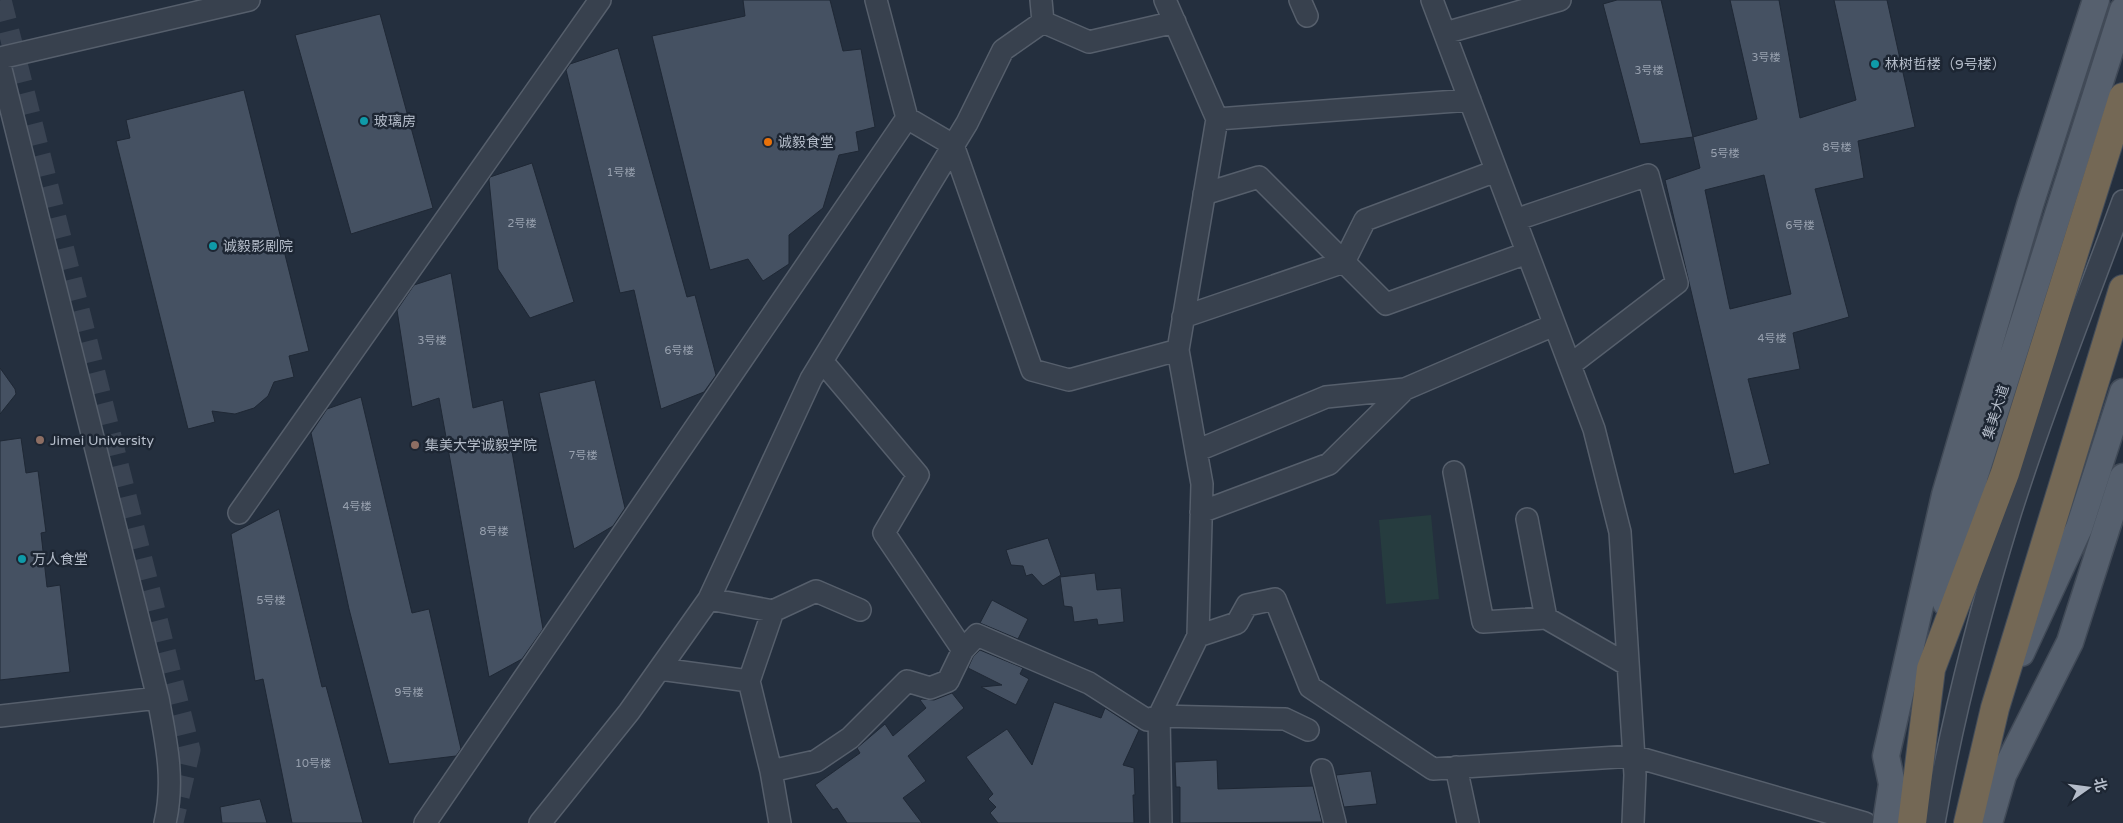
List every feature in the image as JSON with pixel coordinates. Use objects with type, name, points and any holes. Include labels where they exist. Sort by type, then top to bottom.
[{"type":"highway","points":[[1931,669],[2005,473],[2123,97]]},
{"type":"highway","points":[[1968,823],[1995,708],[2123,289]]},
{"type":"highway","name":"集美大道","points":[[1912,823],[1931,669]]},
{"type":"main road","points":[[1886,823],[1892,784],[1886,756],[1945,495],[2030,205],[2096,0]]},
{"type":"main road","name":"集美大道","points":[[1931,669],[1975,475],[2123,10]]},
{"type":"main road","points":[[1995,708],[2080,528],[2123,392]]},
{"type":"main road","points":[[1988,823],[2003,775],[2070,642],[2123,477]]},
{"type":"street","points":[[0,58],[249,0]]},
{"type":"street","points":[[240,513],[600,0]]},
{"type":"street","points":[[876,0],[906,118],[953,145],[1032,370],[1069,380],[1178,350]]},
{"type":"street","points":[[1042,0],[1042,22]]},
{"type":"street","points":[[1161,823],[1159,716],[1198,636],[1202,484],[1178,350],[1217,119],[1165,0]]},
{"type":"street","points":[[1432,0],[1594,429],[1620,532],[1633,756],[1633,823]]},
{"type":"street","points":[[1444,33],[1560,0]]},
{"type":"street","points":[[1042,22],[1089,42],[1175,22]]},
{"type":"street","points":[[540,823],[629,712],[709,600],[811,379],[967,123],[1003,50],[1042,22]]},
{"type":"street","points":[[0,65],[158,698],[170,759],[168,812],[165,823]]},
{"type":"street","points":[[1217,119],[1470,100]]},
{"type":"street","points":[[425,823],[906,118]]},
{"type":"street","points":[[1183,317],[1344,262],[1366,220],[1496,171]]},
{"type":"street","points":[[1515,220],[1648,175],[1677,283],[1570,365]]},
{"type":"street","points":[[1204,194],[1259,177],[1386,304],[1528,253]]},
{"type":"street","points":[[1934,823],[1953,726],[2010,514],[2123,201]]},
{"type":"street","points":[[1196,452],[1326,396],[1406,389],[1554,325]]},
{"type":"street","points":[[822,361],[918,475],[884,533],[963,650]]},
{"type":"street","points":[[1201,512],[1330,464],[1406,389]]},
{"type":"street","points":[[1454,472],[1483,622],[1546,618],[1628,666]]},
{"type":"street","points":[[1527,519],[1546,618]]},
{"type":"street","points":[[709,600],[772,611],[816,591],[860,610]]},
{"type":"street","points":[[1198,636],[1237,623],[1247,605],[1275,599],[1310,687],[1433,769],[1633,756],[1865,823]]},
{"type":"street","points":[[772,611],[749,681],[771,771],[780,823]]},
{"type":"street","points":[[771,771],[816,761],[823,757],[850,738],[907,680],[930,688],[948,681],[963,650],[977,635],[1089,683],[1147,720],[1159,716],[1285,720],[1308,730]]},
{"type":"street","points":[[660,669],[749,681]]},
{"type":"street","points":[[0,716],[158,698]]},
{"type":"street","points":[[1456,767],[1468,823]]},
{"type":"street","points":[[1322,770],[1335,823]]},
{"type":"green space","points":[[1431,515],[1439,599],[1386,604],[1379,520]]},
{"type":"building","name":"诚毅食堂","points":[[743,0],[830,0],[843,51],[861,49],[875,127],[856,132],[859,151],[839,155],[823,208],[789,235],[789,264],[763,281],[748,259],[710,270],[652,36],[745,16]]},
{"type":"building","points":[[1617,0],[1661,0],[1693,137],[1640,144],[1603,4]]},
{"type":"building","points":[[1730,0],[1779,0],[1800,118],[1856,100],[1834,0],[1887,0],[1915,127],[1858,141],[1864,178],[1815,189],[1849,317],[1793,333],[1800,369],[1748,379],[1770,464],[1734,474],[1665,180],[1700,168],[1693,137],[1757,119]],"holes":[[[1764,175],[1791,294],[1730,309],[1705,190]]]},
{"type":"building","name":"玻璃房","points":[[380,14],[433,208],[351,234],[295,35]]},
{"type":"building","points":[[618,48],[687,297],[695,295],[716,375],[704,392],[661,409],[634,290],[620,293],[566,70],[570,64]]},
{"type":"building","name":"诚毅影剧院","points":[[244,90],[309,351],[289,356],[294,377],[274,382],[268,396],[254,408],[235,414],[212,411],[215,422],[188,429],[116,141],[130,138],[126,120]]},
{"type":"building","points":[[532,163],[574,302],[530,318],[498,269],[489,180],[490,177]]},
{"type":"building","points":[[451,273],[473,408],[503,400],[543,629],[522,659],[489,677],[439,398],[412,407],[397,310],[414,285]]},
{"type":"building","points":[[0,368],[15,389],[16,394],[0,414]]},
{"type":"building","points":[[595,380],[625,508],[613,526],[574,549],[539,393]]},
{"type":"building","points":[[361,397],[412,613],[429,609],[461,749],[456,756],[389,764],[349,609],[311,433],[327,409]]},
{"type":"building","name":"万人食堂","points":[[21,438],[26,473],[38,471],[46,532],[41,533],[47,587],[60,585],[70,672],[0,680],[0,441]]},
{"type":"building","points":[[279,509],[322,687],[326,686],[363,823],[292,823],[263,679],[255,681],[231,534]]},
{"type":"building","points":[[1048,538],[1061,575],[1043,586],[1032,574],[1026,576],[1023,566],[1011,565],[1006,550]]},
{"type":"building","points":[[1095,573],[1097,590],[1121,588],[1124,622],[1098,625],[1097,619],[1074,622],[1072,607],[1064,606],[1060,577]]},
{"type":"building","points":[[992,600],[1028,619],[1018,639],[980,623]]},
{"type":"building","points":[[980,650],[1023,668],[1020,674],[1029,679],[1016,705],[981,687],[1002,685],[968,668],[973,657]]},
{"type":"building","points":[[952,693],[964,708],[908,756],[926,781],[903,798],[922,823],[847,823],[837,808],[833,810],[815,785],[860,753],[857,748],[885,724],[893,736],[926,708],[920,700],[934,700]]},
{"type":"building","points":[[1054,702],[1101,718],[1105,708],[1139,730],[1123,765],[1134,768],[1134,823],[998,823],[990,813],[996,807],[988,799],[993,794],[966,757],[1007,729],[1032,765]]},
{"type":"building","points":[[1217,760],[1218,789],[1313,786],[1322,822],[1180,823],[1180,787],[1176,787],[1175,762]]},
{"type":"building","points":[[1371,771],[1377,804],[1344,807],[1336,775]]},
{"type":"building","points":[[260,799],[267,823],[222,823],[220,807]]},
{"type":"tunnel","points":[[1,0],[190,750],[173,822]]},
{"type":"place","name":"林树哲楼（9号楼）","points":[[1875,64]]},
{"type":"place","name":"玻璃房","points":[[364,121]]},
{"type":"place","name":"诚毅食堂","points":[[768,142]]},
{"type":"place","name":"诚毅影剧院","points":[[213,246]]},
{"type":"place","name":"Jimei University","points":[[40,440]]},
{"type":"place","name":"集美大学诚毅学院","points":[[415,445]]},
{"type":"place","name":"万人食堂","points":[[22,559]]}]
